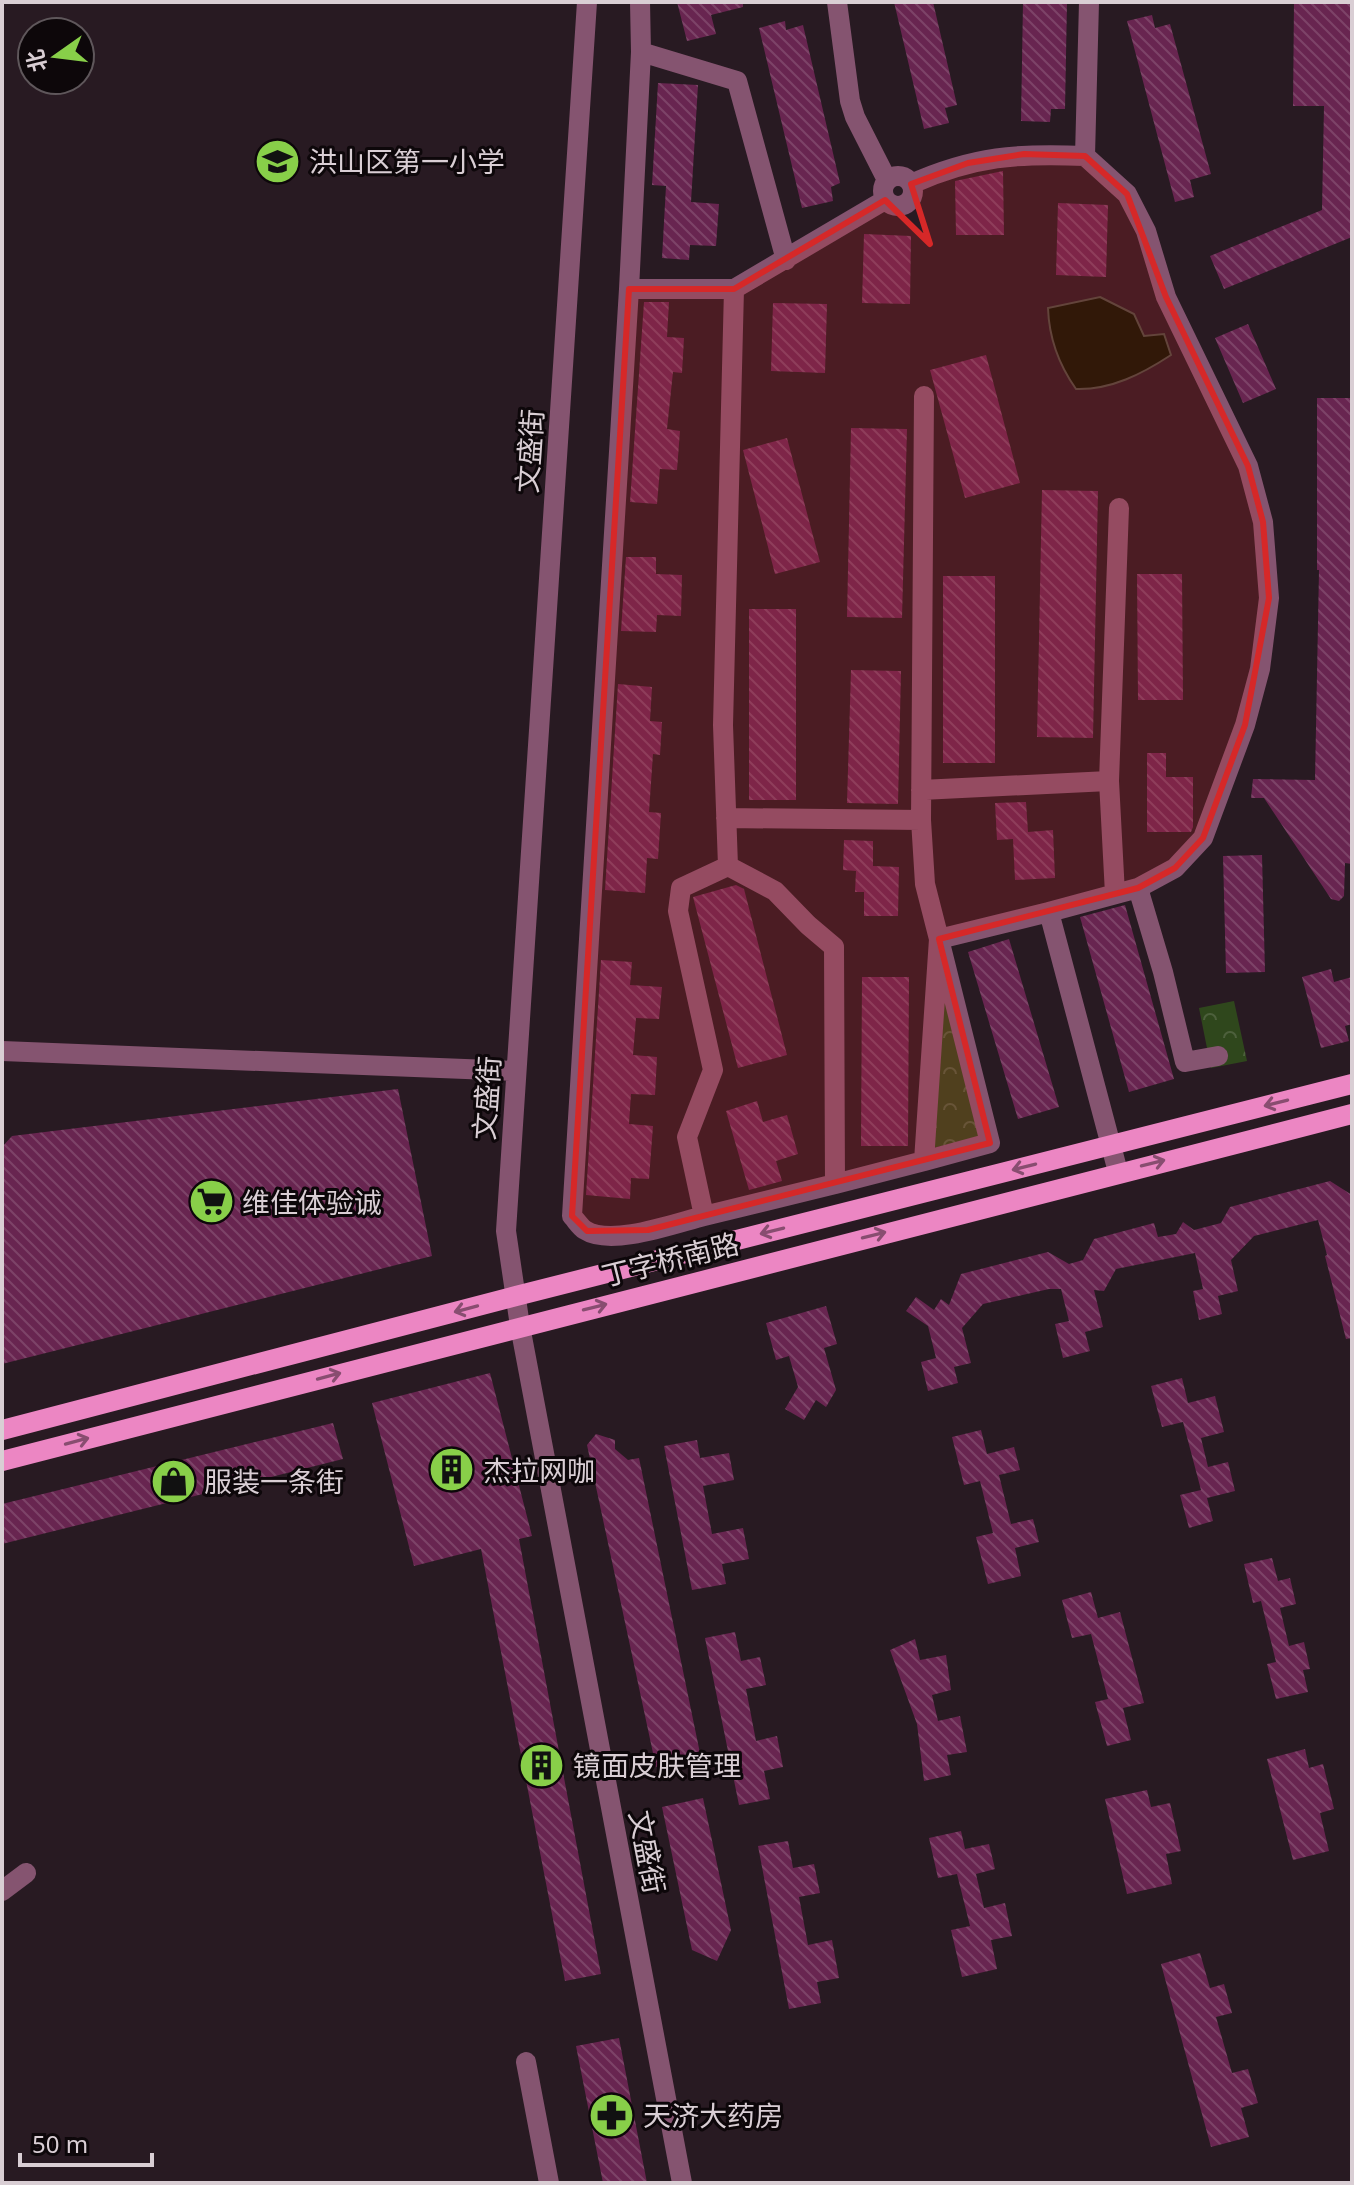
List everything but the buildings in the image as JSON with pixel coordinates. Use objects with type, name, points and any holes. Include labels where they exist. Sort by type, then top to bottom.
[{"type":"main road","name":"丁字桥南路","points":[[2,1430],[1352,1084]]},
{"type":"main road","name":"丁字桥南路","points":[[2,1461],[1352,1114]]},
{"type":"street","name":"文盛街","points":[[587,2],[506,1231],[520,1326],[682,2183]]},
{"type":"street","points":[[640,2],[641,52],[629,289],[572,1216],[587,1231],[627,1235],[990,1143],[925,884],[921,820],[924,396]]},
{"type":"street","points":[[837,2],[850,101],[886,190],[898,206],[908,203],[913,194],[911,184],[968,163],[1024,154],[1085,156],[1127,194],[1146,231],[1166,297],[1248,466],[1263,522],[1269,598],[1260,669],[1240,738],[1203,838],[1175,868],[1138,888],[939,939]]},
{"type":"street","points":[[1085,156],[1089,2]]},
{"type":"street","points":[[641,52],[737,81],[786,260]]},
{"type":"street","points":[[629,289],[734,289],[786,260],[886,190]]},
{"type":"street","points":[[728,866],[723,725],[734,289]]},
{"type":"street","points":[[1115,894],[1109,781],[1119,508]]},
{"type":"street","points":[[921,790],[1109,781]]},
{"type":"street","points":[[726,818],[921,820]]},
{"type":"street","points":[[704,1216],[687,1137],[713,1070],[678,911],[681,888],[728,866]]},
{"type":"street","points":[[728,866],[775,891],[834,947],[835,1184]]},
{"type":"street","points":[[1138,888],[1185,1062],[1218,1056]]},
{"type":"street","points":[[1049,912],[1118,1172]]},
{"type":"street","points":[[924,1161],[939,939]]},
{"type":"street","points":[[2,1051],[516,1071]]},
{"type":"street","points":[[2,1891],[26,1873]]},
{"type":"street","points":[[526,2062],[549,2183]]},
{"type":"highlighted area","points":[[1024,154],[1085,156],[1127,194],[1166,297],[1248,466],[1263,522],[1269,598],[1245,725],[1203,838],[1175,868],[1138,888],[939,939],[990,1143],[648,1230],[587,1231],[572,1216],[629,289],[734,289],[885,200],[930,244],[911,184],[968,163]]},
{"type":"green space","points":[[941,984],[979,1138],[932,1148]]},
{"type":"green space","points":[[1234,1001],[1247,1061],[1211,1068],[1199,1008]]},
{"type":"shaded area","points":[[1100,297],[1134,314],[1144,336],[1164,334],[1171,355],[1126,380],[1102,387],[1076,389],[1056,351],[1048,308]]},
{"type":"place","name":"洪山区第一小学","points":[[278,161]]},
{"type":"place","name":"维佳体验诚","points":[[211,1202]]},
{"type":"place","name":"杰拉网咖","points":[[452,1470]]},
{"type":"place","name":"服装一条街","points":[[173,1481]]},
{"type":"place","name":"镜面皮肤管理","points":[[542,1765]]},
{"type":"place","name":"天济大药房","points":[[612,2115]]}]
